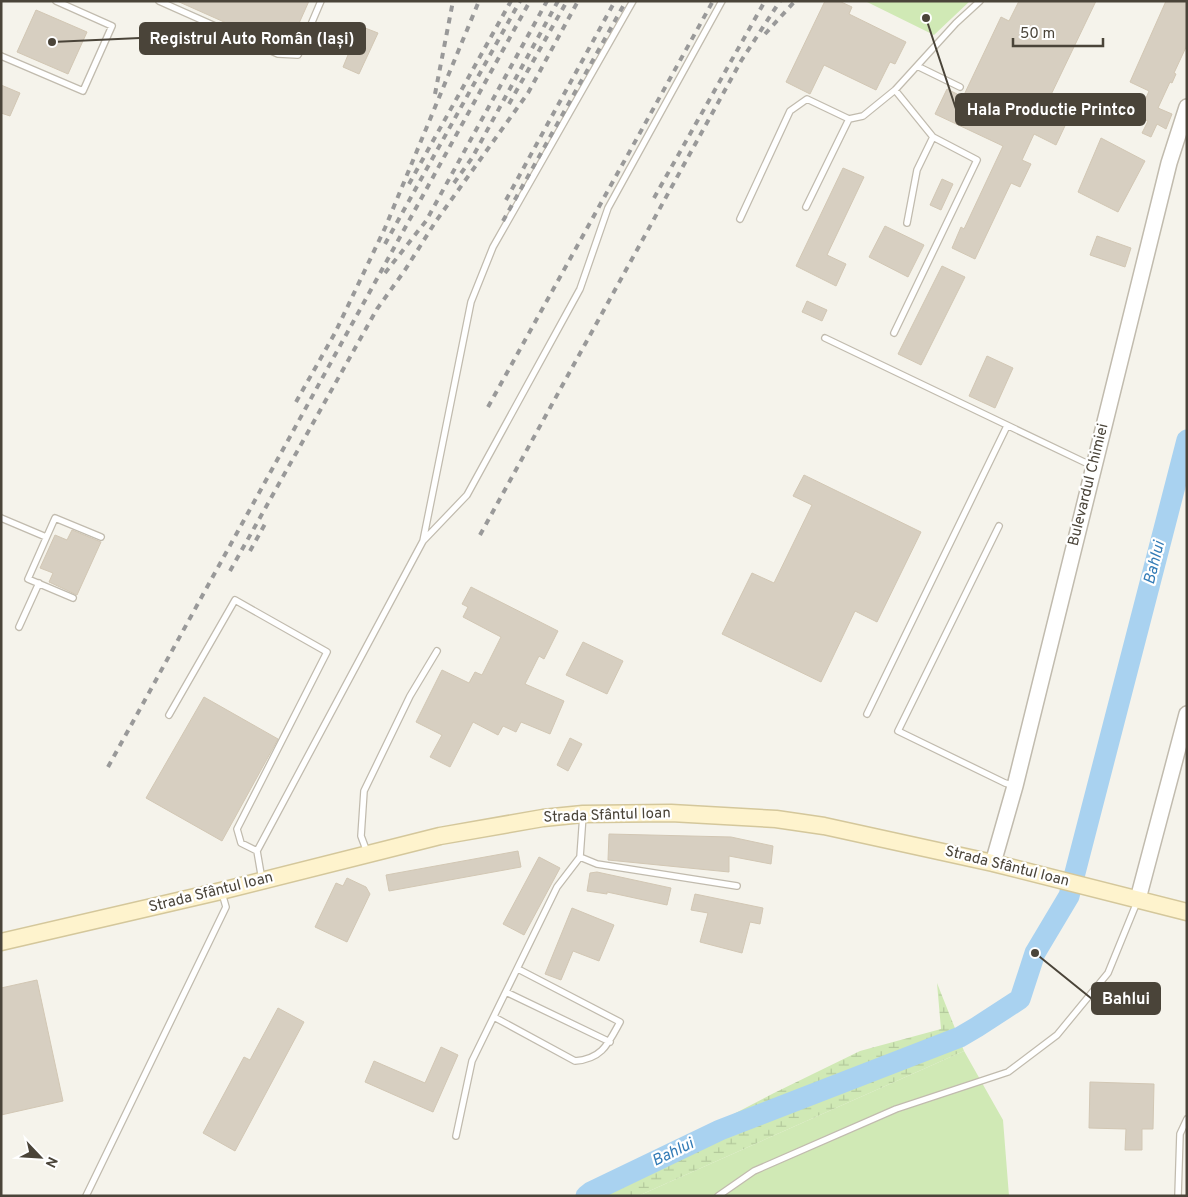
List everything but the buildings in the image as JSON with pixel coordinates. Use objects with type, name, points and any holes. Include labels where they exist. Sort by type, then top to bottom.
[{"type":"main road","name":"Strada Sfântul Ioan","points":[[1,942],[221,891],[440,836],[543,818],[583,814],[671,813],[776,819],[893,839],[1187,912]]},
{"type":"street","name":"Bulevardul Chimiei","points":[[993,863],[1015,786],[1169,163],[1187,107]]},
{"type":"street","points":[[1138,899],[1187,714]]},
{"type":"lane","points":[[1,56],[83,91],[112,26],[56,1]]},
{"type":"lane","points":[[159,1],[278,54],[298,55],[321,1]]},
{"type":"lane","points":[[424,541],[471,302],[493,247],[633,1]]},
{"type":"lane","points":[[262,881],[257,851],[424,541],[467,495],[580,289],[608,208],[722,1]]},
{"type":"lane","points":[[740,219],[790,111],[807,98],[849,118],[863,116],[896,90],[956,23],[980,1]]},
{"type":"lane","points":[[917,66],[960,87]]},
{"type":"lane","points":[[894,333],[977,160],[933,137],[896,90]]},
{"type":"lane","points":[[806,207],[849,118]]},
{"type":"lane","points":[[906,223],[916,170],[933,137]]},
{"type":"lane","points":[[825,338],[1007,426],[1094,465]]},
{"type":"lane","points":[[867,714],[1007,426]]},
{"type":"lane","points":[[1,518],[46,537]]},
{"type":"lane","points":[[73,598],[28,579],[46,537],[55,518],[101,537]]},
{"type":"lane","points":[[999,526],[898,731],[1015,786]]},
{"type":"lane","points":[[19,627],[39,583]]},
{"type":"lane","points":[[169,715],[235,600],[328,652],[237,829],[240,843],[257,851]]},
{"type":"lane","points":[[368,854],[361,836],[364,791],[410,696],[437,651]]},
{"type":"lane","points":[[456,1136],[472,1061],[558,887],[580,857],[583,814]]},
{"type":"lane","points":[[580,857],[597,864],[737,886]]},
{"type":"lane","points":[[86,1196],[226,907],[221,891]]},
{"type":"lane","points":[[718,1196],[754,1171],[896,1109],[1008,1072],[1057,1035],[1108,973],[1138,899]]},
{"type":"lane","points":[[494,1017],[575,1061],[590,1060],[607,1046],[620,1022],[518,969]]},
{"type":"lane","points":[[506,992],[610,1042]]},
{"type":"lane","points":[[1178,1196],[1180,1141],[1187,1119]]},
{"type":"green space","points":[[865,1],[970,1],[934,35]]},
{"type":"green space","points":[[937,983],[964,1051],[638,1196],[576,1196],[774,1093],[860,1051],[941,1029]]},
{"type":"green space","points":[[964,1051],[1003,1120],[1009,1196],[638,1196]]},
{"type":"waterway","name":"Bahlui","points":[[586,1196],[720,1130],[960,1037],[1020,999],[1035,953],[1069,896],[1187,440]]},
{"type":"railway","points":[[435,94],[453,1]]},
{"type":"railway","points":[[296,402],[335,333],[385,228],[479,1]]},
{"type":"railway","points":[[409,184],[511,1]]},
{"type":"railway","points":[[385,244],[520,1]]},
{"type":"railway","points":[[108,767],[530,1]]},
{"type":"railway","points":[[385,273],[426,221],[547,1]]},
{"type":"railway","points":[[454,183],[472,158],[558,1]]},
{"type":"railway","points":[[509,104],[567,1]]},
{"type":"railway","points":[[230,571],[377,309],[405,270],[436,221],[528,93],[578,1]]},
{"type":"railway","points":[[506,200],[615,1]]},
{"type":"railway","points":[[503,221],[626,1]]},
{"type":"railway","points":[[488,407],[713,1]]},
{"type":"railway","points":[[654,198],[765,1]]},
{"type":"railway","points":[[480,535],[741,61],[780,1]]},
{"type":"railway","points":[[765,34],[795,1]]},
{"type":"railway","points":[[250,551],[265,524]]},
{"type":"place","name":"Hala Productie Printco","points":[[926,18]]},
{"type":"place","name":"Registrul Auto Român (Iași)","points":[[52,42]]},
{"type":"place","name":"Bahlui","points":[[1035,953]]}]
